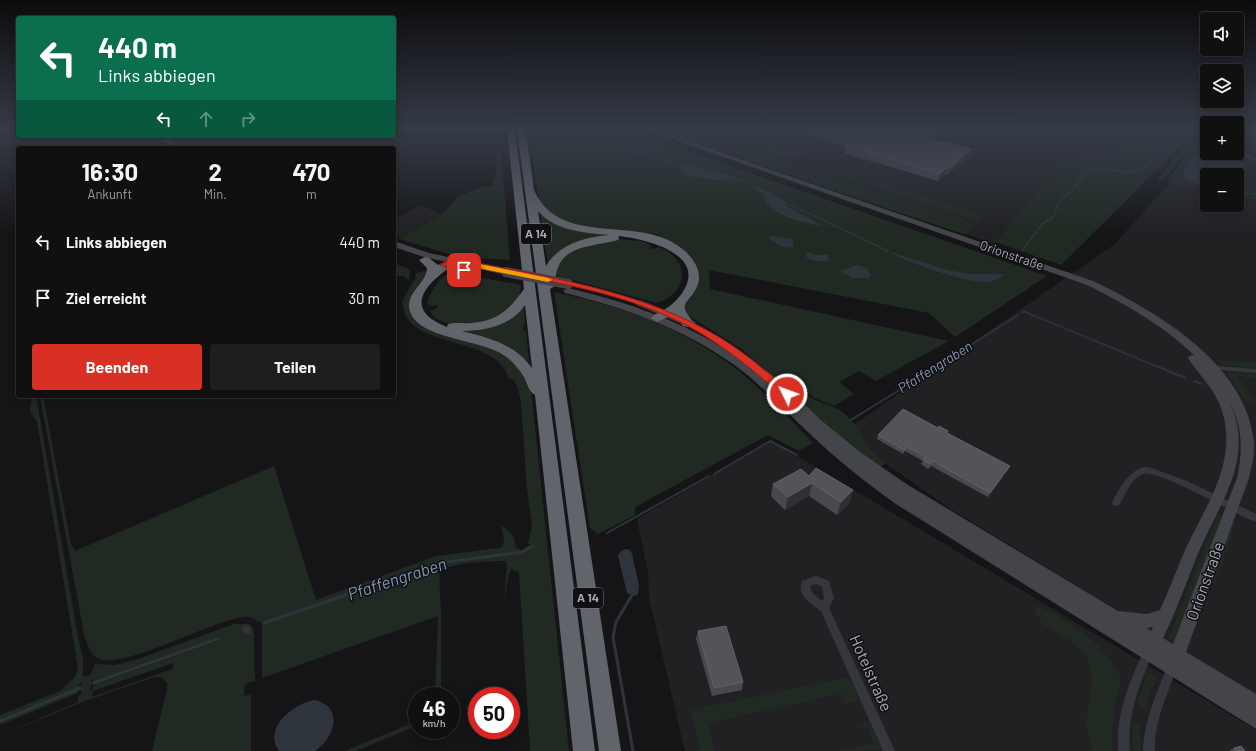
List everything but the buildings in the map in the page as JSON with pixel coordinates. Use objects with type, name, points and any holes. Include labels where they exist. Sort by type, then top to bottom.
[{"type":"highway","name":"A 14","points":[[515,165],[584,751]]},
{"type":"highway","name":"A 14","points":[[526,165],[610,751]]},
{"type":"highway","points":[[529,182],[538,205],[555,220],[579,228],[652,238],[679,251],[694,270],[692,286],[679,303],[662,314]]},
{"type":"highway","points":[[546,306],[550,269],[558,258],[580,245],[599,239],[638,239],[659,245],[678,256],[684,265],[686,275],[684,286],[662,314]]},
{"type":"highway","points":[[425,260],[433,267],[433,276]]},
{"type":"highway","points":[[449,264],[430,290],[424,300],[423,306],[425,312],[431,319],[451,327],[472,327],[485,325],[500,319],[514,310],[530,288]]},
{"type":"highway","points":[[449,264],[433,276],[417,296],[415,306],[420,318],[437,329],[480,340],[507,351],[526,369],[543,402]]},
{"type":"highway","points":[[679,303],[679,310],[688,323]]},
{"type":"street","name":"Orionstraße","points":[[736,165],[1086,286],[1122,304],[1157,326],[1207,367],[1229,411],[1233,427],[1234,443],[1230,468],[1196,542],[1166,616],[1150,647]]},
{"type":"street","name":"Orionstraße","points":[[751,165],[1090,283],[1128,301],[1164,324],[1189,344],[1235,400],[1248,436],[1248,448],[1243,478],[1175,662]]},
{"type":"street","points":[[396,245],[449,264]]},
{"type":"street","points":[[396,251],[425,260],[568,287],[688,323],[750,363],[818,424],[886,478],[1104,611],[1150,647]]},
{"type":"street","points":[[662,314],[738,362],[759,379],[824,441],[879,485],[912,508],[1175,662],[1256,703]]},
{"type":"street","points":[[1207,367],[1256,371]]},
{"type":"street","points":[[1116,503],[1134,474],[1143,470],[1157,472],[1217,498],[1256,518]]},
{"type":"street","name":"Hotelstraße","points":[[824,608],[889,751]]},
{"type":"street","points":[[1104,611],[1135,620],[1147,621],[1166,616]]},
{"type":"street","points":[[1124,751],[1122,736],[1126,709],[1150,647]]},
{"type":"street","points":[[1175,662],[1256,720]]},
{"type":"street","points":[[1149,751],[1151,724],[1157,704],[1175,662]]},
{"type":"shaded area","points":[[497,165],[502,165],[510,260],[459,257],[399,239],[442,214],[459,196],[479,188],[493,185]]},
{"type":"shaded area","points":[[533,165],[727,165],[1047,276],[955,337],[929,313],[709,270],[710,289],[949,341],[876,381],[859,371],[839,382],[854,394],[834,406],[813,397],[790,378],[813,399],[835,408],[853,422],[869,447],[886,463],[879,468],[842,440],[743,350],[683,312],[693,265],[656,238],[660,235],[581,227],[555,218],[539,201]]},
{"type":"shaded area","points":[[673,165],[700,167],[748,183],[713,175],[735,182],[699,178],[683,174],[682,169]]},
{"type":"shaded area","points":[[743,165],[1056,271],[1055,273]]},
{"type":"shaded area","points":[[760,165],[783,165],[780,167],[804,175],[811,170],[971,223],[973,227],[969,232],[963,234]]},
{"type":"shaded area","points":[[761,165],[1061,165],[994,244]]},
{"type":"shaded area","points":[[1061,165],[1162,165],[1061,265],[995,242]]},
{"type":"shaded area","points":[[1169,165],[1175,165],[1162,181],[1157,180]]},
{"type":"shaded area","points":[[1179,165],[1191,165],[1183,177],[1189,182],[1200,186],[1200,190],[1168,183],[1167,180]]},
{"type":"shaded area","points":[[1186,165],[1256,165],[1256,695],[949,508],[842,433],[1115,244]]},
{"type":"shaded area","points":[[1188,165],[1245,165],[1244,171],[1244,168],[1200,168],[1200,186],[1185,179],[1183,171]]},
{"type":"shaded area","points":[[838,176],[865,177],[974,212],[979,215],[981,219],[979,222]]},
{"type":"shaded area","points":[[1244,184],[1256,189],[1256,201],[1244,197]]},
{"type":"shaded area","points":[[750,187],[758,188],[769,193],[791,205],[785,203],[788,207],[823,226],[795,220],[781,214],[767,203],[760,192]]},
{"type":"shaded area","points":[[421,205],[442,214],[399,239],[396,238],[396,218]]},
{"type":"shaded area","points":[[540,210],[552,220],[630,237],[618,236],[585,241],[548,264],[543,232],[544,227],[542,227]]},
{"type":"shaded area","points":[[770,236],[792,239],[794,247],[788,248],[781,246],[770,239]]},
{"type":"shaded area","points":[[619,239],[641,241],[651,245],[649,248],[653,249],[659,247],[677,260],[681,268],[682,276],[680,284],[675,292],[668,298],[657,303],[554,275],[565,253],[602,240]]},
{"type":"shaded area","points":[[888,251],[947,270],[972,274],[1004,274],[997,280],[988,282],[966,280],[908,261]]},
{"type":"shaded area","points":[[807,252],[816,255],[828,255],[829,260],[820,261],[810,259],[805,256]]},
{"type":"shaded area","points":[[396,264],[410,270],[409,280],[404,276],[396,276]]},
{"type":"shaded area","points":[[858,265],[869,271],[871,275],[869,278],[852,278],[842,272],[842,270]]},
{"type":"shaded area","points":[[426,271],[428,273],[415,315],[478,341],[518,362],[531,389],[569,751],[530,751],[519,572],[511,570],[504,599],[507,565],[505,561],[481,562],[451,566],[439,572],[441,611],[441,687],[435,687],[438,616],[262,678],[262,623],[252,618],[245,617],[230,620],[146,652],[126,658],[109,660],[94,656],[89,648],[84,634],[40,398],[43,398],[71,544],[75,551],[274,466],[316,600],[436,556],[502,547],[504,541],[501,524],[514,537],[516,548],[521,550],[521,553],[532,547],[532,545],[528,544],[532,525],[527,490],[521,402],[518,388],[513,379],[509,379],[502,366],[491,356],[476,349],[428,334],[415,326],[406,316],[402,301],[416,277],[415,273]]},
{"type":"shaded area","points":[[450,272],[521,285],[517,304],[506,314],[496,319],[483,322],[457,324],[445,322],[436,318],[430,311],[438,308],[437,305],[430,306],[427,303],[436,285]]},
{"type":"shaded area","points":[[554,292],[581,298],[635,314],[686,337],[733,367],[763,392],[813,443],[799,451],[768,435],[635,507],[635,515],[598,534],[590,528]]},
{"type":"shaded area","points":[[524,307],[525,325],[523,326],[524,331],[526,331],[529,362],[448,328],[466,329]]},
{"type":"shaded area","points":[[1217,360],[1256,363],[1256,368],[1223,365]]},
{"type":"shaded area","points":[[1240,372],[1256,374],[1256,378],[1238,376],[1255,402],[1246,402],[1227,373]]},
{"type":"shaded area","points":[[1226,376],[1236,391],[1248,420],[1251,433],[1252,456]]},
{"type":"shaded area","points":[[32,398],[36,398],[83,658],[83,677],[90,675],[95,664],[115,665],[138,659],[234,624],[249,624],[254,630],[255,681],[245,684],[244,696],[251,694],[251,751],[152,751],[167,689],[167,683],[161,677],[155,677],[85,701],[0,736],[78,702],[78,696],[81,695],[81,683],[79,684],[78,693],[0,725],[0,715],[60,691],[75,677],[78,668],[37,422],[30,411]],"holes":[[[218,638],[218,641],[93,685],[92,691],[90,692],[93,679],[94,681]],[[173,663],[173,669],[92,697],[93,691]]]},
{"type":"shaded area","points":[[772,441],[1256,730],[1256,751],[685,751],[649,598],[648,573],[637,519]]},
{"type":"shaded area","points":[[1252,456],[1253,460],[1250,470],[1251,462]]},
{"type":"shaded area","points":[[1250,470],[1249,478],[1246,496],[1245,489]]},
{"type":"shaded area","points":[[1218,514],[1222,516],[1179,634],[1173,641],[1169,638]]},
{"type":"shaded area","points":[[1233,521],[1236,522],[1215,585],[1212,583]]},
{"type":"shaded area","points":[[625,549],[630,550],[632,554],[639,586],[638,594],[635,596],[627,593],[618,556],[620,552]]},
{"type":"shaded area","points":[[1033,606],[1044,609],[1057,616],[1087,636],[1111,660],[1119,673],[1121,684],[1113,717],[1113,751],[1092,751],[1087,726],[1092,682],[1091,668],[1088,661],[1077,646],[1049,628],[1038,618]]},
{"type":"shaded area","points":[[1148,673],[1156,678],[1145,709],[1142,710],[1137,703]]},
{"type":"shaded area","points":[[849,677],[860,701],[845,704],[841,694],[708,723],[715,751],[700,751],[690,710]]},
{"type":"shaded area","points":[[315,700],[324,704],[330,709],[333,716],[333,723],[328,739],[315,751],[279,751],[275,742],[274,734],[277,726],[290,711],[307,702]]},
{"type":"shaded area","points":[[869,722],[881,750],[840,751],[874,743],[867,726],[855,729],[854,725]]},
{"type":"shaded area","points":[[1134,722],[1140,726],[1141,751],[1133,751],[1132,724]]},
{"type":"shaded area","points":[[408,725],[408,730],[356,751],[345,751]]},
{"type":"waterway","points":[[1022,251],[1043,223],[1053,217],[1058,204],[1078,184],[1085,171],[1101,169],[1125,172],[1141,170],[1149,165]]},
{"type":"waterway","points":[[1244,193],[1256,194]]},
{"type":"waterway","points":[[791,205],[888,251]]},
{"type":"waterway","name":"Pfaffengraben","points":[[1022,313],[1023,311],[1158,367]]},
{"type":"waterway","name":"Pfaffengraben","points":[[936,367],[1018,315]]},
{"type":"waterway","name":"Pfaffengraben","points":[[851,420],[938,366]]},
{"type":"waterway","name":"Pfaffengraben","points":[[1156,366],[1186,378]]},
{"type":"waterway","name":"Pfaffengraben","points":[[1194,381],[1202,384]]},
{"type":"waterway","name":"Pfaffengraben","points":[[714,474],[770,441],[797,455]]},
{"type":"waterway","name":"Pfaffengraben","points":[[607,533],[709,476]]},
{"type":"waterway","name":"Pfaffengraben","points":[[264,623],[439,563],[522,552],[532,546]]},
{"type":"waterway","points":[[632,595],[616,622],[613,637],[633,751]]},
{"type":"waterway","name":"Pfaffengraben","points":[[244,630],[249,628]]},
{"type":"waterway","name":"Pfaffengraben","points":[[93,683],[218,639]]},
{"type":"waterway","name":"Pfaffengraben","points":[[0,721],[80,688]]},
{"type":"slow traffic","points":[[470,264],[548,280]]},
{"type":"route","points":[[464,270],[444,265],[453,261],[591,288],[644,304],[698,328],[727,346],[763,373],[787,394]]}]
